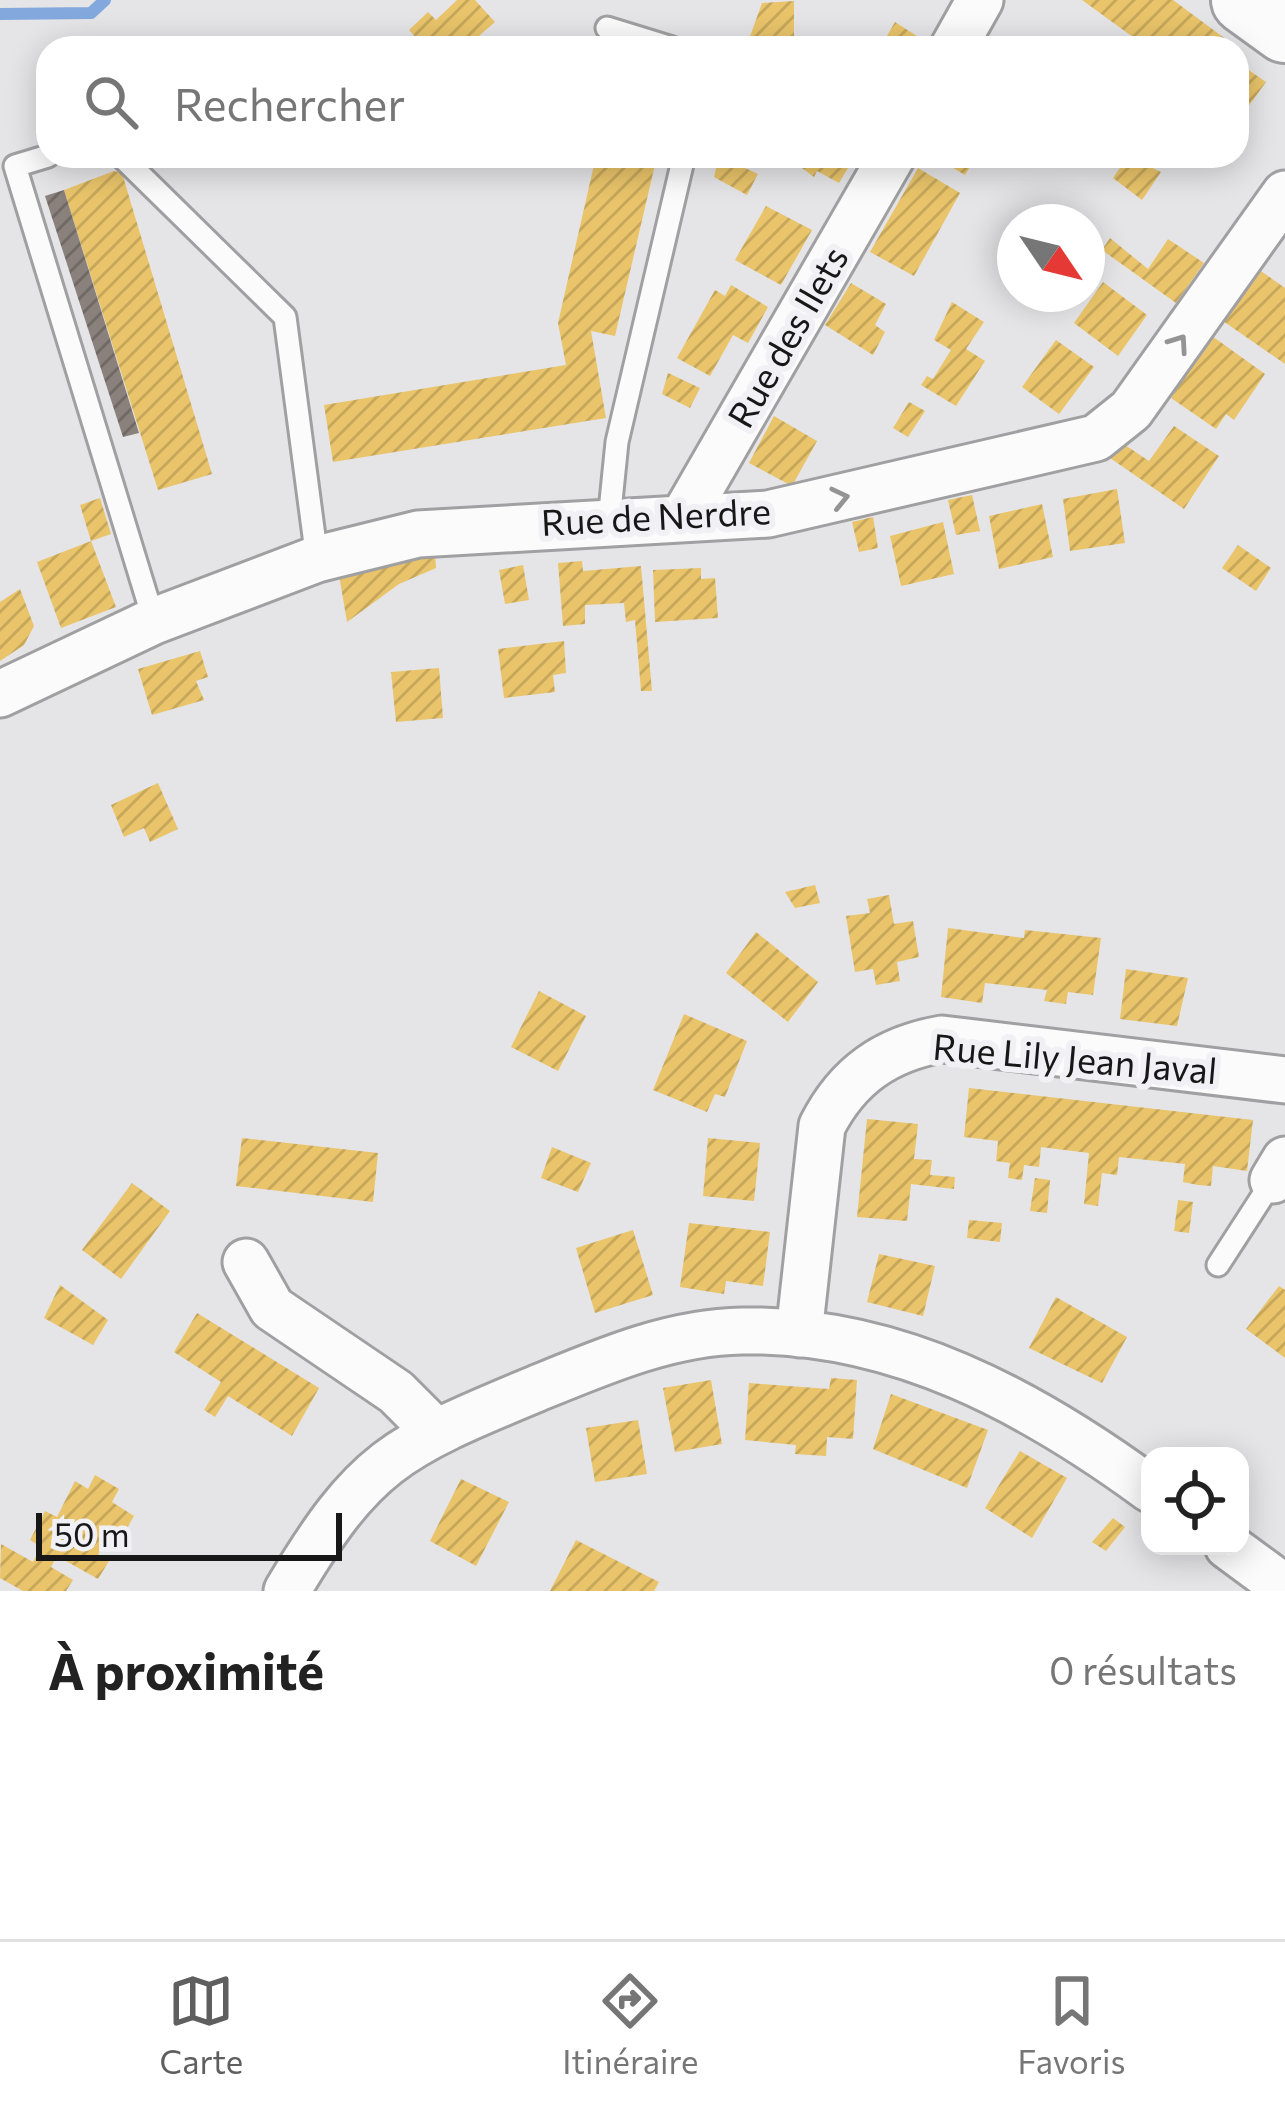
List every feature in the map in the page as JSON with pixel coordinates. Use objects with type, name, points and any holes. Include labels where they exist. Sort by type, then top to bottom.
[{"type":"main road","points":[[1245,0],[1285,29]]},
{"type":"street","points":[[960,36],[980,0]]},
{"type":"street","name":"Rue des Ilets","points":[[683,518],[885,168]]},
{"type":"street","name":"Rue de Nerdre","points":[[0,694],[154,621],[317,559],[418,534],[768,514],[1096,438],[1132,410],[1285,194]]},
{"type":"street","name":"Rue Lily Jean Javal","points":[[799,1334],[822,1126],[837,1097],[865,1069],[902,1046],[942,1039],[1285,1080]]},
{"type":"street","points":[[246,1262],[272,1308],[372,1374],[435,1431]]},
{"type":"street","points":[[287,1591],[328,1522],[359,1484],[395,1453],[435,1431],[609,1359],[673,1340],[739,1330],[799,1334],[888,1350],[961,1374],[1043,1417],[1141,1483]]},
{"type":"street","points":[[1240,1555],[1285,1588]]},
{"type":"lane","points":[[607,28],[633,36]]},
{"type":"lane","points":[[36,160],[15,166],[154,621]]},
{"type":"lane","points":[[134,168],[286,316],[304,375],[317,559]]},
{"type":"lane","points":[[609,521],[616,442],[681,168]]},
{"type":"lane","points":[[1218,1265],[1279,1170]]},
{"type":"building: Logements","points":[[457,0],[475,0],[495,22],[479,36],[414,36],[409,30],[428,12],[436,20]]},
{"type":"building: Logements","points":[[1082,0],[1173,0],[1222,36],[1132,36]]},
{"type":"building: Logements","points":[[794,1],[794,36],[750,36],[762,3]]},
{"type":"building: Logements","points":[[895,22],[917,36],[887,36]]},
{"type":"building: Logements","points":[[1249,70],[1266,82],[1249,105]]},
{"type":"building: Logements","points":[[593,168],[654,168],[615,336],[591,331],[606,418],[333,462],[324,405],[566,365],[558,323]]},
{"type":"building: Logements","points":[[716,168],[745,168],[758,174],[747,195],[714,177]]},
{"type":"building: Logements","points":[[802,168],[848,168],[839,183],[817,171],[814,177]]},
{"type":"building: Logements","points":[[918,168],[960,193],[914,276],[870,252]]},
{"type":"building: Logements","points":[[1120,168],[1161,172],[1142,200],[1113,178]]},
{"type":"building: Logements","points":[[114,171],[122,173],[212,474],[158,490],[64,190]]},
{"type":"building: Logements","points":[[766,206],[812,230],[781,285],[735,260]]},
{"type":"building: Logements","points":[[1110,238],[1148,269],[1168,239],[1204,263],[1176,303],[1105,252]]},
{"type":"building: Logements","points":[[1258,269],[1285,288],[1285,364],[1223,321]]},
{"type":"building: Logements","points":[[851,283],[886,304],[875,325],[885,332],[873,355],[825,325]]},
{"type":"building: Logements","points":[[1105,284],[1147,315],[1118,356],[1074,323],[1082,312],[1105,312]]},
{"type":"building: Logements","points":[[731,285],[768,307],[748,343],[733,335],[710,376],[677,358],[715,290],[725,296]]},
{"type":"building: Logements","points":[[952,302],[984,322],[966,349],[985,361],[956,406],[921,385],[927,376],[933,379],[951,350],[934,340]]},
{"type":"building: Logements","points":[[1212,336],[1265,374],[1234,420],[1226,414],[1216,429],[1171,398]]},
{"type":"building: Logements","points":[[1056,340],[1094,367],[1059,414],[1022,387]]},
{"type":"building: Logements","points":[[668,373],[700,388],[690,408],[662,394]]},
{"type":"building: Logements","points":[[909,402],[925,411],[908,437],[893,428]]},
{"type":"building: Logements","points":[[774,416],[817,441],[792,486],[749,463]]},
{"type":"building: Logements","points":[[1174,426],[1219,456],[1184,509],[1110,458],[1125,445],[1149,461]]},
{"type":"building: Logements","points":[[1117,489],[1125,543],[1070,551],[1063,499]]},
{"type":"building: Logements","points":[[972,495],[980,531],[956,535],[948,500]]},
{"type":"building: Logements","points":[[100,498],[111,534],[91,541],[80,505]]},
{"type":"building: Logements","points":[[1042,504],[1053,557],[999,569],[989,516]]},
{"type":"building: Logements","points":[[873,517],[878,548],[859,552],[852,522]]},
{"type":"building: Logements","points":[[943,522],[954,574],[901,586],[890,536]]},
{"type":"building: Logements","points":[[91,541],[116,607],[61,628],[37,562]]},
{"type":"building: Logements","points":[[1238,545],[1271,568],[1256,591],[1222,568]]},
{"type":"building: Logements","points":[[435,554],[436,568],[399,584],[347,622],[339,575]]},
{"type":"building: Logements","points":[[582,561],[583,571],[641,566],[652,691],[641,691],[635,620],[626,622],[624,603],[585,605],[585,624],[563,626],[558,563]]},
{"type":"building: Logements","points":[[523,565],[529,600],[505,604],[499,570]]},
{"type":"building: Logements","points":[[701,568],[701,579],[715,578],[718,618],[655,622],[653,570]]},
{"type":"building: Logements","points":[[20,589],[34,626],[24,645],[0,661],[0,602]]},
{"type":"building: Logements","points":[[564,641],[566,673],[553,675],[555,692],[504,698],[498,649]]},
{"type":"building: Logements","points":[[200,651],[208,677],[196,681],[204,700],[152,715],[138,669]]},
{"type":"building: Logements","points":[[439,668],[443,718],[396,722],[391,672]]},
{"type":"building: Logements","points":[[158,783],[178,829],[150,842],[144,828],[124,837],[111,805]]},
{"type":"building: Logements","points":[[815,885],[820,903],[795,908],[785,892]]},
{"type":"building: Logements","points":[[889,895],[894,924],[913,921],[919,957],[897,962],[900,981],[876,985],[873,969],[855,972],[846,916],[870,913],[867,899]]},
{"type":"building: Logements","points":[[948,928],[1024,938],[1025,930],[1101,938],[1093,995],[1068,992],[1066,1004],[1044,1001],[1047,990],[985,983],[982,1003],[941,997]]},
{"type":"building: Logements","points":[[756,932],[818,982],[788,1022],[726,973]]},
{"type":"building: Logements","points":[[1126,969],[1188,978],[1177,1026],[1120,1019]]},
{"type":"building: Logements","points":[[539,991],[586,1016],[558,1071],[511,1047]]},
{"type":"building: Logements","points":[[684,1014],[747,1041],[725,1097],[715,1094],[707,1112],[653,1090]]},
{"type":"building: Logements","points":[[969,1088],[1253,1120],[1247,1171],[1213,1166],[1211,1186],[1198,1185],[1183,1182],[1185,1164],[1119,1157],[1117,1175],[1102,1173],[1098,1206],[1084,1204],[1089,1153],[1041,1147],[1039,1167],[1024,1165],[1022,1180],[1008,1178],[1010,1163],[996,1161],[998,1141],[964,1137]]},
{"type":"building: Logements","points":[[867,1119],[918,1124],[914,1159],[932,1160],[930,1175],[955,1177],[954,1189],[911,1184],[907,1221],[857,1217]]},
{"type":"building: Logements","points":[[242,1138],[378,1153],[373,1202],[236,1186]]},
{"type":"building: Logements","points":[[708,1138],[760,1143],[754,1201],[703,1196]]},
{"type":"building: Logements","points":[[552,1147],[591,1163],[578,1192],[541,1178]]},
{"type":"building: Logements","points":[[1035,1178],[1050,1180],[1047,1213],[1030,1211]]},
{"type":"building: Logements","points":[[132,1183],[170,1211],[121,1279],[82,1250]]},
{"type":"building: Logements","points":[[1178,1200],[1193,1202],[1189,1233],[1174,1231]]},
{"type":"building: Logements","points":[[969,1220],[1002,1223],[1000,1242],[967,1238]]},
{"type":"building: Logements","points":[[689,1223],[770,1232],[763,1286],[726,1281],[724,1294],[680,1287]]},
{"type":"building: Logements","points":[[633,1230],[653,1295],[595,1313],[576,1248]]},
{"type":"building: Logements","points":[[879,1254],[935,1266],[923,1316],[867,1302]]},
{"type":"building: Logements","points":[[60,1285],[108,1320],[93,1345],[44,1318]]},
{"type":"building: Logements","points":[[1279,1286],[1285,1290],[1285,1358],[1246,1329]]},
{"type":"building: Logements","points":[[1056,1297],[1127,1337],[1102,1383],[1029,1348]]},
{"type":"building: Logements","points":[[197,1313],[319,1388],[292,1436],[228,1396],[215,1417],[204,1410],[221,1382],[174,1352]]},
{"type":"building: Logements","points":[[831,1378],[857,1380],[853,1439],[827,1437],[826,1456],[795,1454],[796,1445],[745,1440],[749,1383],[829,1389]]},
{"type":"building: Logements","points":[[711,1380],[722,1444],[675,1452],[663,1388]]},
{"type":"building: Logements","points":[[891,1394],[988,1430],[967,1488],[873,1449]]},
{"type":"building: Logements","points":[[638,1420],[647,1474],[595,1482],[586,1428]]},
{"type":"building: Logements","points":[[1020,1451],[1067,1478],[1032,1538],[985,1508]]},
{"type":"building: Logements","points":[[95,1475],[119,1489],[112,1502],[134,1516],[118,1544],[105,1545],[98,1554],[109,1561],[98,1579],[57,1556],[51,1567],[73,1580],[66,1591],[23,1591],[0,1578],[1,1544],[33,1562],[41,1547],[30,1540],[45,1511],[57,1517],[75,1481],[88,1489]]},
{"type":"building: Logements","points":[[461,1479],[509,1502],[476,1566],[430,1541]]},
{"type":"building: Logements","points":[[1113,1518],[1125,1527],[1106,1551],[1092,1542]]},
{"type":"building: Logements","points":[[576,1540],[659,1582],[654,1591],[550,1591]]},
{"type":"building: Industrie","points":[[64,190],[139,433],[123,437],[45,196]]},
{"type":"waterway","points":[[0,14],[91,13],[105,0]]}]
